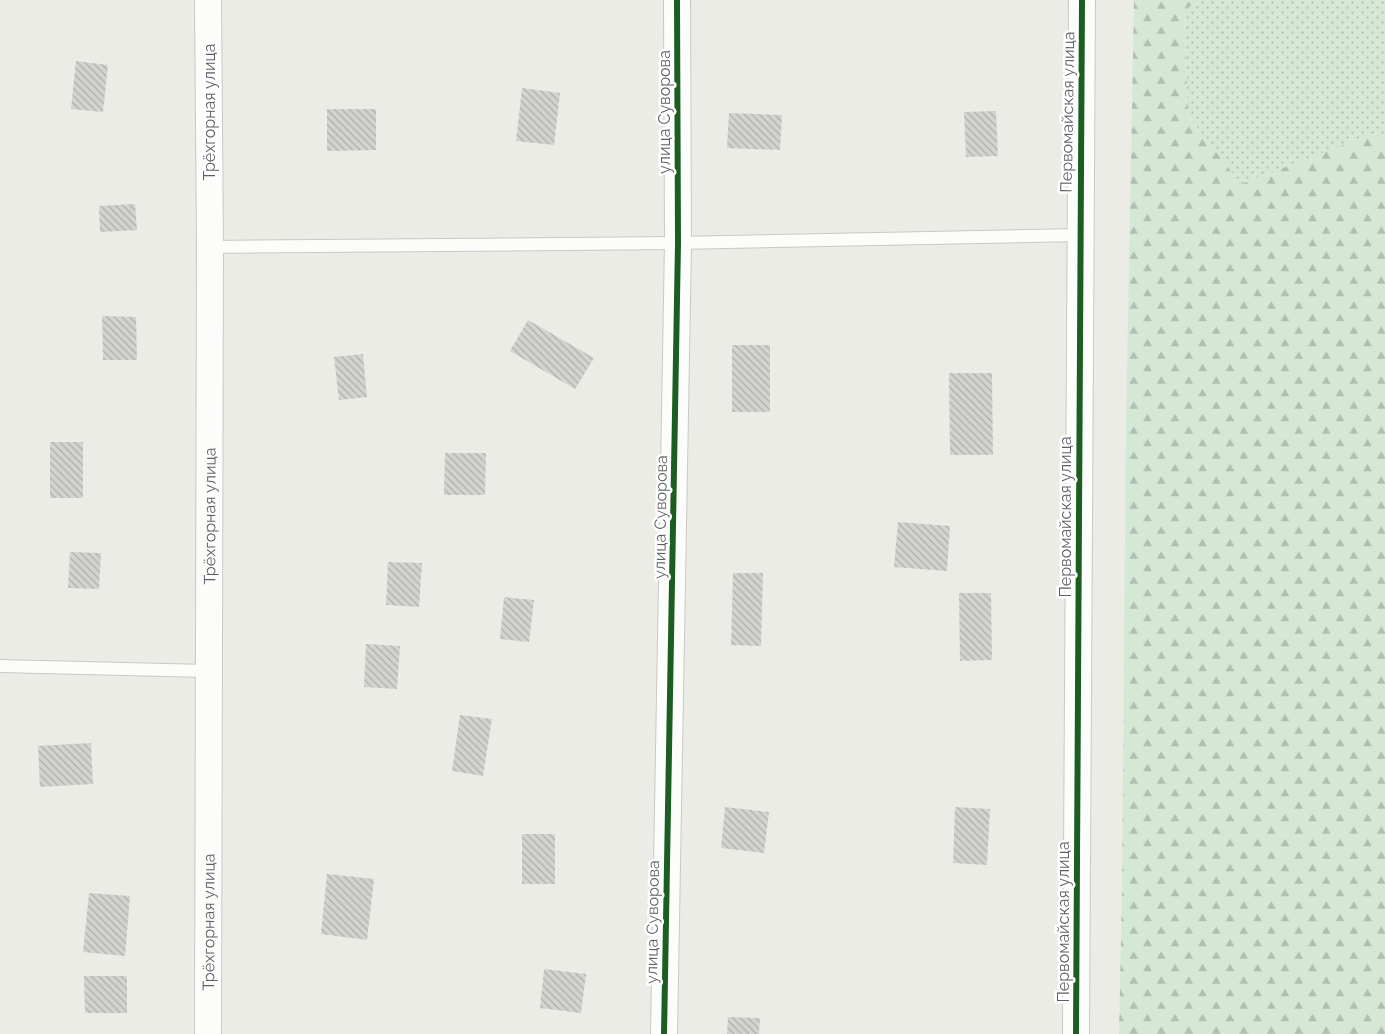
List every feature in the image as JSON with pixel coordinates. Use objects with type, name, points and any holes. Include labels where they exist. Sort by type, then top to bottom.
[{"type":"street","name":"Трёхгорная улица","points":[[208,0],[210,247],[208,1034]]},
{"type":"street","name":"улица Суворова","points":[[664,1034],[678,243],[677,0]]},
{"type":"street","name":"Первомайская улица","points":[[1076,1034],[1079,235],[1082,0]]},
{"type":"lane","points":[[210,247],[678,243],[1079,235]]},
{"type":"lane","points":[[0,666],[208,671]]},
{"type":"green space","points":[[1134,0],[1205,0],[1184,9],[1188,116],[1241,184],[1369,135],[1385,134],[1385,1034],[1119,1034],[1126,420]]},
{"type":"green space","points":[[1205,0],[1385,0],[1385,134],[1369,135],[1241,184],[1188,116],[1184,9]]},
{"type":"building","points":[[76,61],[108,65],[103,112],[71,109]]},
{"type":"building","points":[[522,88],[560,93],[554,145],[516,141]]},
{"type":"building","points":[[327,109],[376,109],[376,150],[327,151]]},
{"type":"building","points":[[996,111],[998,156],[966,157],[964,112]]},
{"type":"building","points":[[729,113],[782,115],[780,150],[727,148]]},
{"type":"building","points":[[135,204],[137,230],[100,232],[99,206]]},
{"type":"building","points":[[102,316],[136,317],[137,360],[103,360]]},
{"type":"building","points":[[528,320],[594,358],[575,389],[510,351]]},
{"type":"building","points":[[732,345],[770,345],[770,412],[732,412]]},
{"type":"building","points":[[363,354],[367,397],[339,400],[334,357]]},
{"type":"building","points":[[949,373],[992,373],[993,455],[950,455]]},
{"type":"building","points":[[50,442],[83,442],[83,498],[50,498]]},
{"type":"building","points":[[445,453],[486,453],[485,495],[444,495]]},
{"type":"building","points":[[898,522],[950,526],[947,571],[894,567]]},
{"type":"building","points":[[70,552],[101,553],[99,589],[68,588]]},
{"type":"building","points":[[388,562],[422,563],[419,607],[386,605]]},
{"type":"building","points":[[733,573],[763,573],[761,646],[731,645]]},
{"type":"building","points":[[959,593],[991,593],[992,660],[960,661]]},
{"type":"building","points":[[504,597],[534,600],[529,642],[500,639]]},
{"type":"building","points":[[366,644],[400,646],[397,689],[364,687]]},
{"type":"building","points":[[460,715],[492,719],[483,776],[452,771]]},
{"type":"building","points":[[91,743],[93,784],[40,787],[38,746]]},
{"type":"building","points":[[725,807],[769,812],[764,853],[721,848]]},
{"type":"building","points":[[955,807],[990,809],[987,865],[953,863]]},
{"type":"building","points":[[522,834],[555,834],[555,884],[522,884]]},
{"type":"building","points":[[327,874],[374,879],[367,940],[321,934]]},
{"type":"building","points":[[89,893],[130,896],[125,956],[83,952]]},
{"type":"building","points":[[544,969],[586,974],[581,1013],[540,1008]]},
{"type":"building","points":[[84,976],[127,976],[127,1013],[85,1013]]},
{"type":"building","points":[[728,1017],[760,1018],[759,1034],[727,1034]]},
{"type":"cycle path","points":[[664,1034],[678,243],[677,0]]},
{"type":"cycle path","points":[[1076,1034],[1082,0]]}]
